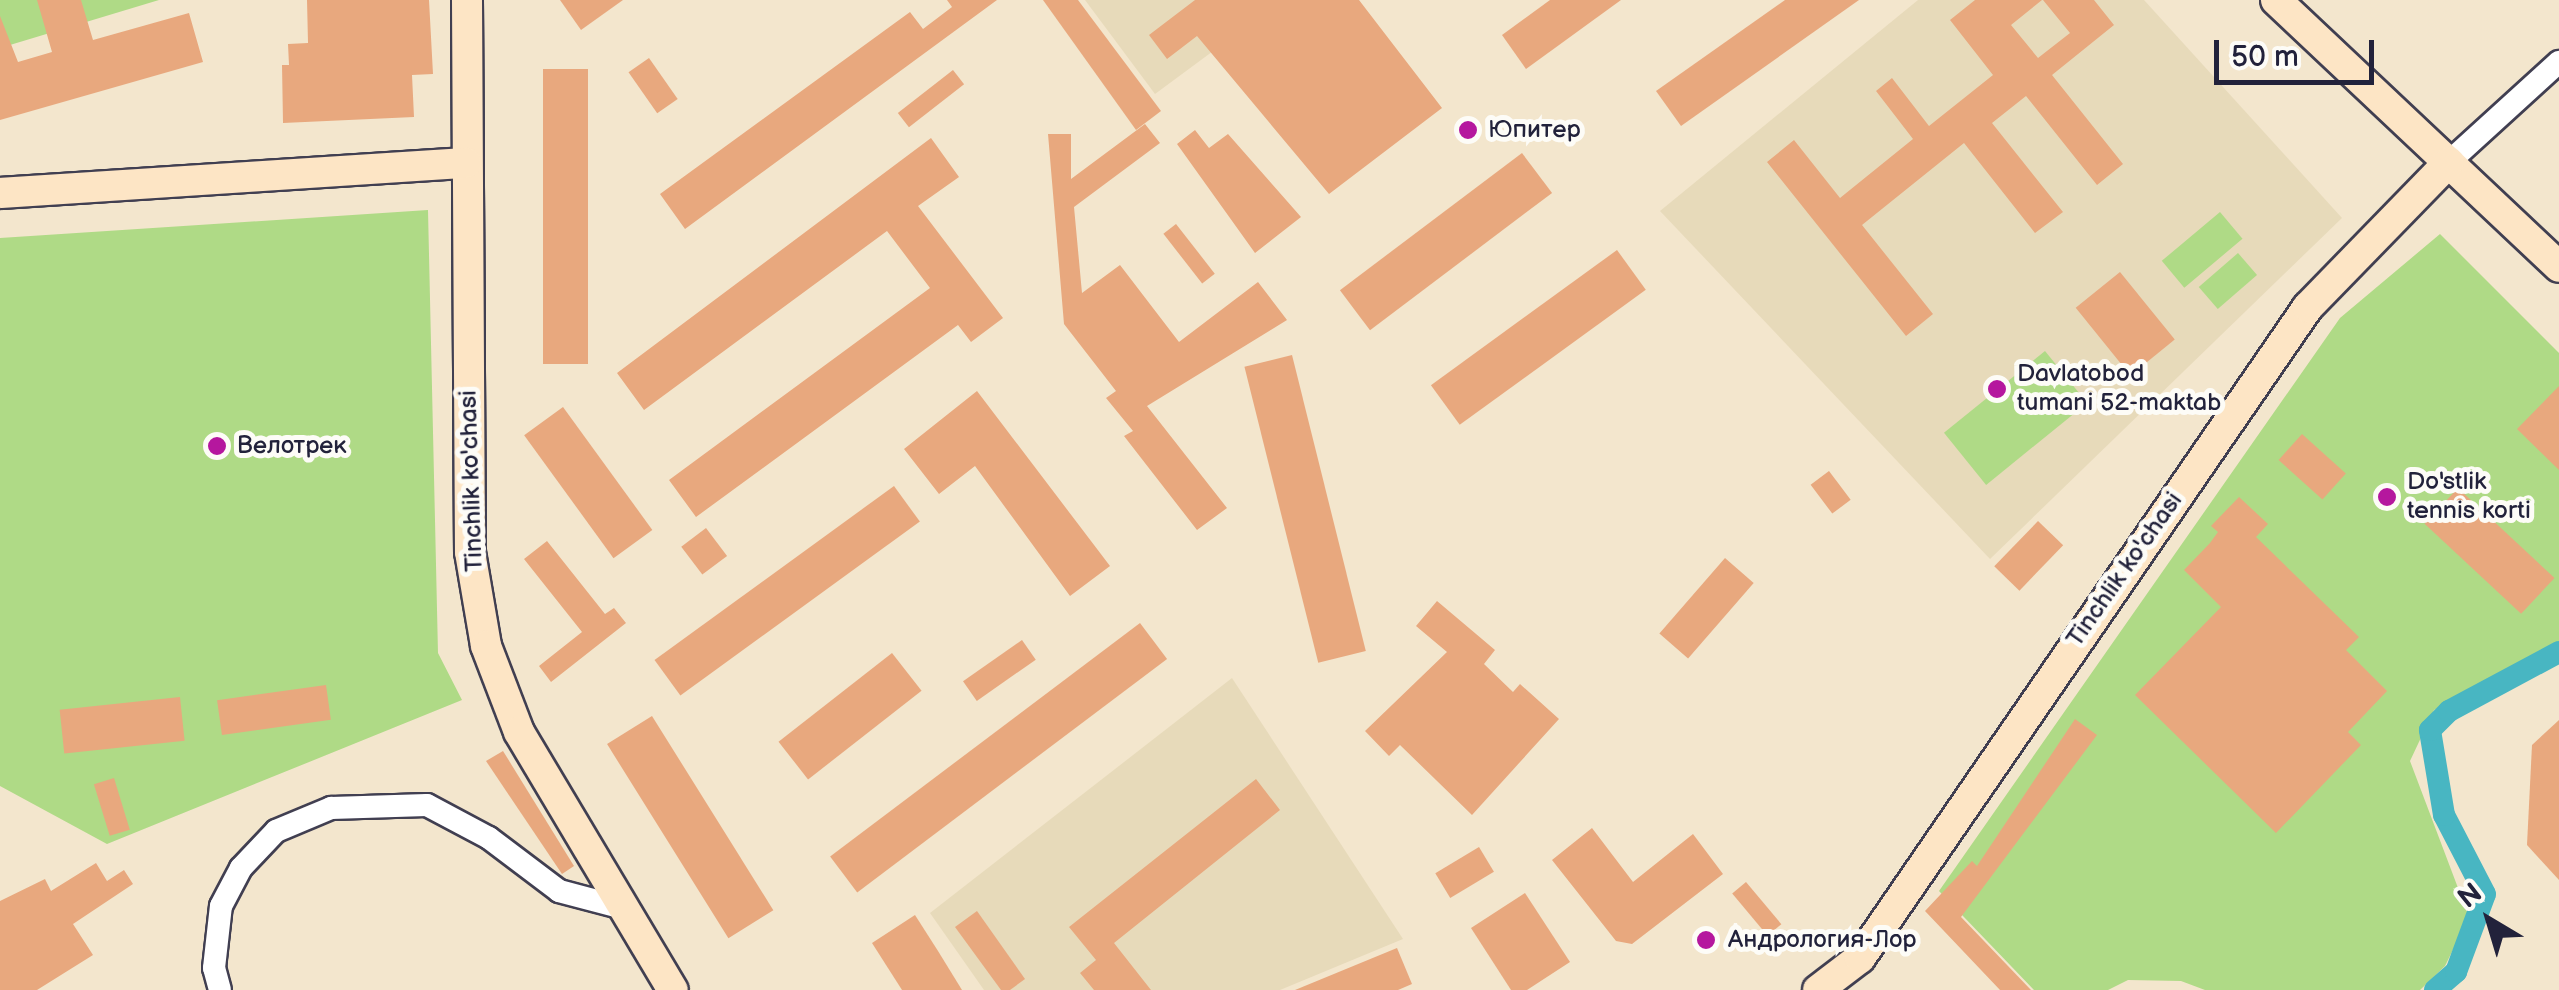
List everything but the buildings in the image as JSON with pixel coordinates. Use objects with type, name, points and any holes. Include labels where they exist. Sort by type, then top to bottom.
[{"type":"street","name":"Tinchlik ko'chasi","points":[[467,0],[470,552],[486,646],[519,732],[672,990]]},
{"type":"street","points":[[2276,0],[2559,267]]},
{"type":"street","points":[[2449,162],[2559,62]]},
{"type":"street","name":"Tinchlik ko'chasi","points":[[1818,990],[1860,958],[2308,307],[2449,162]]},
{"type":"street","points":[[0,193],[466,163]]},
{"type":"street","points":[[220,990],[214,968],[221,906],[241,868],[276,831],[331,808],[427,805],[489,838],[559,891],[623,908]]},
{"type":"shaded area","points":[[1085,0],[1282,0],[1155,94]]},
{"type":"shaded area","name":"Davlatobod tumani 52-maktab","points":[[1918,0],[2144,0],[2342,218],[1990,559],[1660,211]]},
{"type":"shaded area","points":[[1232,678],[1403,939],[1280,990],[984,990],[930,913]]},
{"type":"green space","points":[[0,0],[159,0],[0,48]]},
{"type":"green space","name":"Велотрек","points":[[428,210],[438,653],[462,700],[107,844],[0,786],[0,238]]},
{"type":"green space","points":[[2220,212],[2242,239],[2184,288],[2162,261]]},
{"type":"green space","name":"Do'stlik tennis korti","points":[[2440,234],[2559,353],[2559,641],[2434,710],[2410,761],[2469,917],[2445,966],[2420,990],[2205,990],[2181,981],[2128,980],[2108,990],[2034,990],[1939,891],[2340,318]]},
{"type":"green space","points":[[2238,253],[2257,275],[2218,309],[2199,287]]},
{"type":"green space","points":[[2045,351],[2087,403],[1986,485],[1944,433]]},
{"type":"waterway","points":[[2435,990],[2456,972],[2485,894],[2444,815],[2430,730],[2449,711],[2559,652]]},
{"type":"place","name":"Юпитер","points":[[1468,130]]},
{"type":"place","name":"Davlatobod tumani 52-maktab","points":[[1997,389]]},
{"type":"place","name":"Велотрек","points":[[217,446]]},
{"type":"place","name":"Do'stlik tennis korti","points":[[2387,497]]},
{"type":"place","name":"Андрология-Лор","points":[[1706,940]]}]
